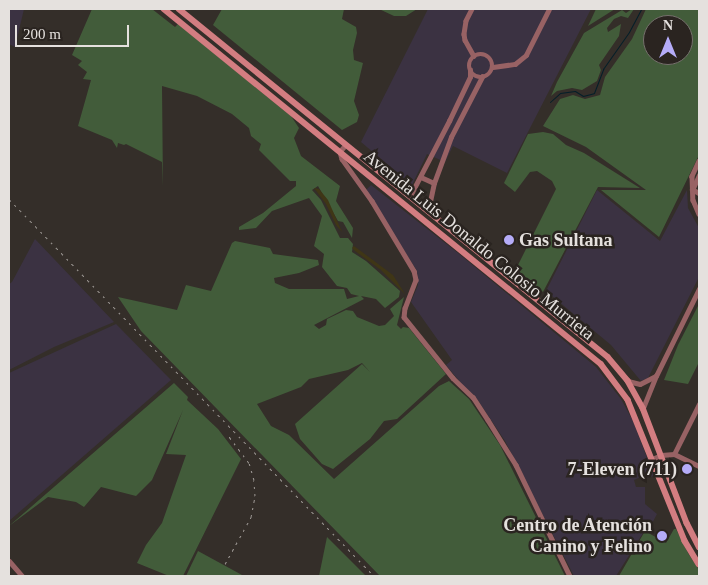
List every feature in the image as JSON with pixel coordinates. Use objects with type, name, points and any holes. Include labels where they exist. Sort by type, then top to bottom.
[{"type":"main road","name":"Avenida Luis Donaldo Colosio Murrieta","points":[[164,9],[601,364],[619,386],[637,419],[685,541],[699,564]]},
{"type":"main road","name":"Avenida Luis Donaldo Colosio Murrieta","points":[[179,9],[608,357],[628,382],[642,408],[687,523],[699,547]]},
{"type":"main road","points":[[568,336],[574,329]]},
{"type":"street","points":[[472,9],[466,21],[464,34],[465,40],[474,56]]},
{"type":"street","points":[[493,67],[515,64],[526,55],[550,9]]},
{"type":"street","points":[[410,196],[422,177],[470,77],[470,63],[474,56],[482,54],[489,57],[493,67]]},
{"type":"street","points":[[470,70],[475,76],[482,77],[489,74],[493,67]]},
{"type":"street","points":[[428,211],[434,183],[451,137],[482,77]]},
{"type":"street","points":[[346,145],[340,152],[414,271],[416,280],[405,308],[404,317],[453,378],[473,397],[484,414],[516,465],[570,576]]},
{"type":"street","points":[[699,161],[692,176],[693,200],[699,214]]},
{"type":"street","points":[[692,189],[699,175]]},
{"type":"street","points":[[422,177],[434,183]]},
{"type":"street","points":[[692,189],[699,193]]},
{"type":"street","points":[[642,408],[699,289]]},
{"type":"street","points":[[628,382],[640,384],[656,376]]},
{"type":"street","points":[[674,454],[699,404]]},
{"type":"street","points":[[652,459],[661,454],[674,454],[699,464]]},
{"type":"street","points":[[9,560],[22,576]]},
{"type":"shaded area","points":[[9,9],[24,9],[15,47],[9,44]]},
{"type":"shaded area","points":[[428,9],[591,9],[507,173],[453,146],[445,162],[427,154],[412,185],[361,142]]},
{"type":"shaded area","points":[[371,185],[458,253],[596,367],[621,399],[633,421],[654,476],[646,478],[645,475],[634,480],[636,487],[645,487],[645,504],[657,514],[648,531],[645,530],[616,576],[574,576],[505,441],[475,396],[464,387],[446,365],[452,360],[411,302],[418,285],[417,271],[366,190]]},
{"type":"shaded area","points":[[597,190],[660,241],[687,190],[688,208],[699,228],[699,277],[648,378],[641,381],[611,345],[546,291]]},
{"type":"shaded area","points":[[35,239],[114,322],[54,347],[9,370],[9,284],[12,282]]},
{"type":"shaded area","points":[[116,324],[171,380],[9,521],[9,373]]},
{"type":"green space","points":[[92,9],[152,9],[175,27],[178,24],[291,116],[299,128],[294,138],[301,156],[340,186],[336,201],[353,228],[352,238],[343,222],[338,221],[318,186],[312,190],[321,200],[340,238],[348,238],[353,244],[352,252],[366,261],[400,291],[399,297],[385,308],[376,299],[361,296],[364,299],[314,325],[319,329],[326,325],[327,319],[346,310],[353,311],[357,317],[379,326],[385,325],[394,316],[390,309],[404,297],[397,325],[401,329],[403,327],[409,328],[446,374],[397,419],[384,421],[370,439],[333,469],[322,464],[300,439],[295,424],[362,364],[370,372],[362,363],[348,370],[309,379],[301,387],[257,404],[271,426],[289,435],[334,479],[439,386],[449,381],[469,399],[500,445],[565,576],[380,576],[141,331],[118,297],[177,310],[186,285],[211,291],[232,243],[235,241],[270,248],[273,254],[318,260],[319,265],[299,273],[274,278],[275,283],[289,289],[344,289],[347,299],[359,296],[351,294],[347,288],[337,286],[322,267],[324,254],[314,246],[322,216],[309,198],[272,211],[256,228],[239,230],[239,227],[263,213],[296,186],[296,181],[290,181],[259,150],[261,144],[251,136],[249,128],[232,114],[197,96],[162,86],[163,187],[162,162],[126,144],[118,143],[117,148],[112,140],[78,126],[91,80],[83,79],[87,72],[78,65],[82,61],[72,55]]},
{"type":"green space","points":[[222,9],[344,9],[342,19],[356,27],[357,33],[353,50],[354,60],[363,63],[354,101],[359,115],[357,122],[342,130],[213,25]]},
{"type":"green space","points":[[379,9],[417,9],[406,16],[394,16]]},
{"type":"green space","points":[[596,9],[615,9],[588,26]]},
{"type":"green space","points":[[634,9],[628,18],[621,16],[614,19],[607,28],[608,32],[621,24],[619,36],[599,65],[601,70],[597,81],[582,90],[572,88],[557,91],[551,96],[584,33],[622,10],[626,13]]},
{"type":"green space","points":[[646,9],[699,9],[699,155],[659,237],[601,190],[646,190],[586,147],[543,126],[560,99],[573,95],[585,99],[600,95],[605,77],[632,39],[643,15],[643,65],[693,65],[693,15],[643,15]]},
{"type":"green space","points":[[543,132],[553,134],[566,145],[584,153],[640,188],[598,187],[543,292],[516,269],[556,189],[552,181],[537,171],[530,172],[515,192],[504,183],[528,134]]},
{"type":"green space","points":[[699,304],[699,362],[688,384],[664,380],[678,345]]},
{"type":"green space","points":[[174,383],[188,397],[187,400],[218,429],[241,459],[183,576],[169,576],[137,563],[146,545],[162,523],[186,455],[166,454],[183,410],[152,480],[136,496],[101,487],[84,507],[76,502],[48,497],[9,526]]},
{"type":"green space","points":[[674,529],[676,529],[699,570],[699,576],[619,576],[645,531],[666,543]]},
{"type":"green space","points":[[327,537],[366,576],[319,576]]},
{"type":"green space","points":[[198,551],[242,575],[186,576]]},
{"type":"sand","points":[[314,188],[319,189],[328,200],[342,232],[336,225],[326,204]]},
{"type":"sand","points":[[354,246],[393,275],[405,294],[381,270],[355,251],[352,248]]},
{"type":"waterway","points":[[550,102],[560,93],[575,91],[583,96],[594,93],[603,69],[629,32],[641,9]]},
{"type":"railway","points":[[9,199],[374,576]]},
{"type":"railway","points":[[225,564],[251,517],[255,496],[254,480],[249,463],[229,436]]},
{"type":"place","name":"Gas Sultana","points":[[509,240]]},
{"type":"place","name":"7-Eleven (711)","points":[[687,469]]},
{"type":"place","name":"Centro de Atención Canino y Felino","points":[[662,536]]}]
